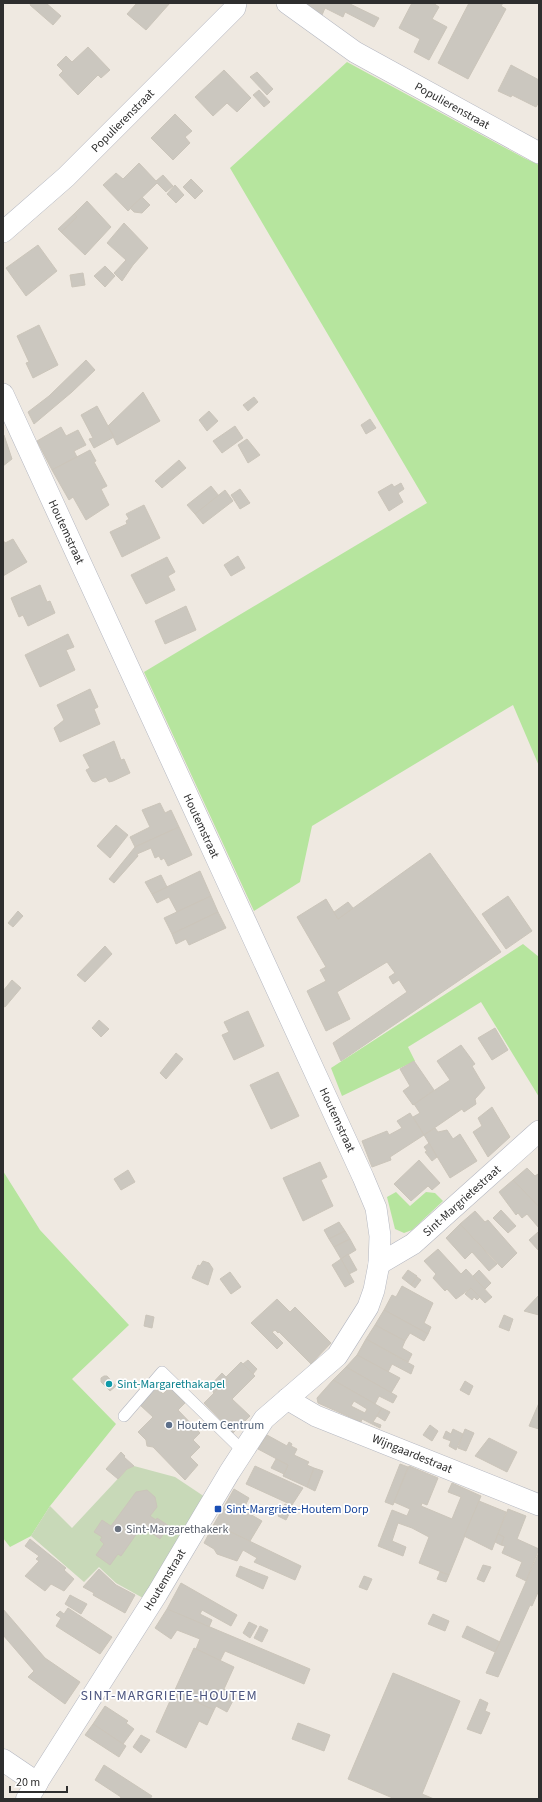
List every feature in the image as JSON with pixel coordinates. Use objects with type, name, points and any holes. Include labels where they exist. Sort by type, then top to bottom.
[{"type":"street","name":"Populierenstraat","points":[[3,232],[72,172],[235,8],[236,3]]},
{"type":"street","name":"Populierenstraat","points":[[287,3],[355,52],[539,153]]},
{"type":"street","name":"Houtemstraat","points":[[3,394],[363,1177],[376,1208],[380,1236],[379,1264],[374,1290],[368,1308],[352,1334],[337,1356],[264,1419],[242,1451],[157,1594],[32,1791]]},
{"type":"street","name":"Sint-Margrietestraat","points":[[379,1264],[413,1244],[539,1131]]},
{"type":"street","name":"Wijngaardestraat","points":[[287,1399],[316,1416],[539,1505]]},
{"type":"street","points":[[3,1760],[32,1791]]},
{"type":"lane","points":[[124,1416],[162,1372],[242,1451]]},
{"type":"green space","points":[[347,62],[539,165],[539,766],[513,705],[312,826],[300,882],[254,911],[144,672],[427,503],[230,168]]},
{"type":"green space","points":[[523,944],[539,957],[539,1097],[481,1002],[408,1047],[415,1061],[342,1096],[331,1068]]},
{"type":"green space","points":[[3,1171],[40,1230],[129,1325],[72,1379],[116,1424],[50,1506],[31,1536],[10,1547],[3,1538]]},
{"type":"green space","points":[[396,1192],[410,1206],[426,1192],[435,1193],[443,1201],[412,1230],[404,1233],[395,1229],[387,1197]]},
{"type":"green space","points":[[134,1466],[175,1477],[205,1497],[143,1598],[116,1583],[99,1567],[84,1582],[31,1536],[50,1506],[72,1528],[127,1469]]},
{"type":"building","points":[[31,3],[46,3],[61,16],[53,25],[30,5]]},
{"type":"building","points":[[137,3],[170,3],[146,30],[127,14]]},
{"type":"building","points":[[307,3],[348,3],[379,18],[374,27],[345,12],[343,17],[325,8],[322,15],[307,7]]},
{"type":"building","points":[[412,3],[433,3],[439,7],[432,19],[447,27],[429,60],[414,52],[420,39],[399,28]]},
{"type":"building","points":[[469,3],[503,3],[501,6],[506,9],[468,79],[438,63]]},
{"type":"building","points":[[88,47],[110,70],[101,78],[98,75],[78,95],[59,75],[63,71],[57,65],[66,56],[72,62]]},
{"type":"building","points":[[511,65],[539,80],[539,102],[536,107],[512,95],[511,97],[498,91]]},
{"type":"building","points":[[224,70],[251,98],[237,112],[227,103],[213,116],[195,97]]},
{"type":"building","points":[[257,72],[273,89],[267,95],[250,77]]},
{"type":"building","points":[[259,90],[270,102],[264,107],[253,95]]},
{"type":"building","points":[[175,114],[192,131],[185,137],[190,143],[173,160],[151,138]]},
{"type":"building","points":[[139,163],[156,181],[163,175],[173,186],[166,192],[157,183],[128,211],[103,185],[116,173],[123,179]]},
{"type":"building","points":[[191,179],[203,191],[195,199],[183,187]]},
{"type":"building","points":[[175,185],[184,195],[176,203],[167,194]]},
{"type":"building","points":[[142,197],[150,205],[142,213],[134,212],[130,208]]},
{"type":"building","points":[[87,201],[111,227],[85,255],[61,232],[77,217],[74,214]]},
{"type":"building","points":[[74,214],[77,217],[61,232],[58,229]]},
{"type":"building","points":[[124,223],[148,248],[133,265],[122,281],[114,273],[126,260],[107,243]]},
{"type":"building","points":[[38,245],[57,271],[26,296],[6,268]]},
{"type":"building","points":[[105,266],[115,276],[105,287],[94,276]]},
{"type":"building","points":[[83,273],[85,285],[72,287],[70,275]]},
{"type":"building","points":[[39,325],[58,365],[33,378],[26,363],[29,362],[17,336]]},
{"type":"building","points":[[86,360],[95,370],[72,392],[34,424],[28,412],[49,396]]},
{"type":"building","points":[[143,392],[160,421],[117,445],[108,426]]},
{"type":"building","points":[[254,397],[258,402],[248,411],[243,405]]},
{"type":"building","points":[[97,406],[114,437],[94,448],[89,439],[93,438],[81,415]]},
{"type":"building","points":[[209,411],[218,421],[207,431],[199,420]]},
{"type":"building","points":[[370,419],[376,428],[366,434],[361,425]]},
{"type":"building","points":[[235,426],[243,438],[222,453],[213,441]]},
{"type":"building","points":[[61,427],[66,436],[78,430],[86,445],[74,451],[77,457],[52,470],[37,441]]},
{"type":"building","points":[[4,435],[12,459],[3,466],[3,436]]},
{"type":"building","points":[[247,439],[260,455],[248,463],[238,445]]},
{"type":"building","points":[[90,450],[96,461],[94,462],[107,486],[101,489],[109,505],[86,520],[73,497],[69,500],[52,470]]},
{"type":"building","points":[[179,460],[186,468],[162,488],[155,481]]},
{"type":"building","points":[[401,483],[404,489],[398,493],[403,502],[389,511],[378,492],[392,484],[394,487]]},
{"type":"building","points":[[211,486],[219,496],[195,514],[187,505]]},
{"type":"building","points":[[240,489],[250,503],[240,509],[231,495]]},
{"type":"building","points":[[225,490],[233,501],[203,524],[195,514]]},
{"type":"building","points":[[144,505],[160,538],[122,557],[110,532],[127,524],[126,521],[129,519],[126,514]]},
{"type":"building","points":[[13,539],[27,562],[3,576],[3,540],[5,543]]},
{"type":"building","points":[[238,556],[245,568],[231,576],[224,565]]},
{"type":"building","points":[[167,557],[175,572],[168,576],[175,590],[146,604],[131,575]]},
{"type":"building","points":[[40,585],[47,602],[50,601],[55,613],[28,626],[23,615],[19,617],[11,598]]},
{"type":"building","points":[[186,606],[196,630],[165,644],[155,621]]},
{"type":"building","points":[[68,634],[74,647],[66,650],[75,670],[40,687],[25,655]]},
{"type":"building","points":[[90,689],[98,707],[94,709],[100,724],[60,742],[54,728],[64,720],[57,705]]},
{"type":"building","points":[[114,741],[121,760],[124,759],[130,773],[109,782],[106,777],[95,782],[92,781],[86,770],[90,768],[83,755]]},
{"type":"building","points":[[160,803],[165,813],[171,810],[179,827],[135,847],[130,837],[150,827],[142,810]]},
{"type":"building","points":[[116,825],[128,835],[110,858],[97,846]]},
{"type":"building","points":[[179,827],[192,855],[168,866],[164,858],[161,860],[159,856],[155,858],[151,848],[137,854],[138,856],[114,883],[109,879],[135,847]]},
{"type":"building","points":[[430,853],[501,952],[341,1061],[333,1043],[407,992],[399,980],[393,984],[389,977],[395,973],[387,962],[337,992],[350,1019],[326,1031],[307,991],[326,981],[320,970],[326,967],[297,917],[326,899],[338,919]]},
{"type":"building","points":[[200,871],[211,896],[177,912],[169,897],[157,903],[152,894]]},
{"type":"building","points":[[161,875],[167,887],[152,894],[145,882]]},
{"type":"building","points":[[211,896],[218,912],[172,934],[164,918]]},
{"type":"building","points":[[508,896],[532,931],[506,949],[482,914]]},
{"type":"building","points":[[348,902],[353,908],[338,919],[334,912]]},
{"type":"building","points":[[18,911],[23,916],[13,927],[8,923]]},
{"type":"building","points":[[218,912],[226,928],[189,945],[186,939],[176,944],[172,934]]},
{"type":"building","points":[[105,946],[112,954],[85,982],[77,975]]},
{"type":"building","points":[[12,980],[21,988],[5,1007],[3,1006],[3,991]]},
{"type":"building","points":[[248,1011],[264,1046],[234,1060],[222,1035],[229,1032],[224,1022]]},
{"type":"building","points":[[99,1020],[109,1029],[101,1037],[92,1028]]},
{"type":"building","points":[[495,1028],[508,1050],[492,1060],[478,1038]]},
{"type":"building","points":[[461,1045],[475,1064],[472,1066],[485,1088],[475,1099],[476,1104],[464,1112],[462,1109],[424,1135],[413,1117],[420,1113],[414,1104],[450,1080],[437,1061]]},
{"type":"building","points":[[176,1053],[183,1059],[166,1079],[160,1073]]},
{"type":"building","points":[[414,1061],[434,1090],[413,1105],[403,1091],[410,1086],[400,1069]]},
{"type":"building","points":[[278,1072],[299,1116],[271,1129],[250,1085]]},
{"type":"building","points":[[492,1107],[510,1137],[488,1157],[473,1132],[482,1126],[478,1118]]},
{"type":"building","points":[[410,1113],[424,1135],[390,1157],[391,1160],[372,1167],[362,1141],[387,1131],[389,1135],[402,1128],[397,1121]]},
{"type":"building","points":[[435,1128],[438,1132],[447,1130],[453,1139],[460,1134],[477,1161],[450,1178],[424,1135]]},
{"type":"building","points":[[429,1143],[437,1157],[432,1161],[425,1152],[427,1151],[424,1147]]},
{"type":"building","points":[[419,1160],[440,1183],[432,1190],[428,1186],[411,1201],[394,1184]]},
{"type":"building","points":[[320,1162],[327,1177],[321,1180],[333,1206],[303,1221],[283,1178]]},
{"type":"building","points":[[527,1168],[535,1176],[538,1174],[539,1176],[539,1207],[513,1180]]},
{"type":"building","points":[[128,1170],[135,1182],[121,1190],[114,1179]]},
{"type":"building","points":[[513,1180],[539,1207],[539,1228],[527,1214],[522,1218],[518,1213],[516,1215],[499,1192]]},
{"type":"building","points":[[501,1210],[516,1226],[508,1233],[493,1218]]},
{"type":"building","points":[[475,1211],[485,1222],[488,1220],[517,1253],[502,1268],[460,1224]]},
{"type":"building","points":[[339,1222],[345,1231],[329,1239],[324,1230]]},
{"type":"building","points":[[460,1224],[497,1264],[489,1271],[472,1252],[465,1259],[446,1238]]},
{"type":"building","points":[[345,1231],[350,1239],[334,1247],[329,1239]]},
{"type":"building","points":[[539,1232],[539,1251],[529,1240]]},
{"type":"building","points":[[350,1239],[356,1250],[341,1259],[334,1247]]},
{"type":"building","points":[[438,1249],[461,1274],[466,1269],[492,1297],[485,1303],[471,1288],[456,1299],[447,1289],[445,1291],[433,1278],[436,1274],[424,1261]]},
{"type":"building","points":[[348,1254],[357,1270],[349,1274],[341,1259]]},
{"type":"building","points":[[341,1259],[354,1282],[345,1287],[332,1265]]},
{"type":"building","points":[[203,1261],[209,1263],[213,1269],[208,1285],[192,1278],[198,1265],[200,1266]]},
{"type":"building","points":[[408,1270],[417,1276],[411,1285],[402,1278]]},
{"type":"building","points":[[479,1270],[491,1283],[485,1289],[473,1276]]},
{"type":"building","points":[[230,1272],[241,1287],[231,1294],[220,1279]]},
{"type":"building","points":[[417,1277],[421,1280],[415,1288],[411,1285]]},
{"type":"building","points":[[402,1286],[433,1303],[424,1323],[431,1327],[428,1334],[384,1310],[392,1295],[396,1297]]},
{"type":"building","points":[[471,1288],[480,1297],[477,1300],[474,1297],[472,1300],[465,1294]]},
{"type":"building","points":[[539,1295],[539,1315],[524,1311]]},
{"type":"building","points":[[277,1299],[290,1312],[295,1307],[331,1343],[311,1364],[279,1332],[278,1333],[275,1330],[272,1332],[283,1343],[277,1349],[251,1323]]},
{"type":"building","points":[[384,1310],[428,1334],[424,1341],[410,1333],[405,1341],[375,1325]]},
{"type":"building","points":[[146,1315],[154,1317],[152,1328],[144,1326]]},
{"type":"building","points":[[504,1315],[513,1319],[509,1331],[499,1327]]},
{"type":"building","points":[[375,1325],[405,1341],[402,1348],[412,1354],[408,1362],[366,1339]]},
{"type":"building","points":[[366,1339],[414,1366],[411,1374],[392,1364],[388,1372],[357,1355]]},
{"type":"building","points":[[357,1355],[400,1378],[391,1393],[346,1367]]},
{"type":"building","points":[[248,1360],[257,1369],[253,1374],[243,1364]]},
{"type":"building","points":[[241,1362],[255,1376],[232,1399],[250,1416],[233,1433],[204,1403],[228,1379],[226,1377]]},
{"type":"building","points":[[346,1367],[397,1396],[393,1403],[379,1396],[375,1404],[333,1380]]},
{"type":"building","points":[[222,1373],[228,1379],[214,1393],[209,1387]]},
{"type":"building","name":"Sint-Margarethakapel","points":[[107,1376],[116,1386],[110,1391],[101,1382],[101,1378]]},
{"type":"building","points":[[333,1380],[382,1408],[373,1422],[381,1425],[380,1428],[362,1419],[361,1422],[318,1403],[317,1398]],"holes":[[[354,1401],[367,1409],[365,1413],[351,1406]]]},
{"type":"building","points":[[465,1381],[473,1386],[469,1395],[460,1390]]},
{"type":"building","name":"Houtem Centrum","points":[[172,1385],[188,1400],[178,1410],[200,1433],[193,1440],[200,1447],[190,1457],[198,1465],[185,1480],[153,1447],[147,1446],[146,1440],[138,1432],[153,1417],[140,1405],[156,1387],[163,1394]]},
{"type":"building","points":[[539,1403],[539,1429],[529,1426]]},
{"type":"building","points":[[382,1408],[390,1412],[385,1421],[377,1416]]},
{"type":"building","points":[[430,1425],[438,1431],[432,1441],[423,1435]]},
{"type":"building","points":[[453,1429],[463,1434],[456,1450],[449,1446],[451,1441],[443,1438],[446,1431],[451,1434]]},
{"type":"building","points":[[465,1429],[474,1433],[466,1451],[458,1448]]},
{"type":"building","points":[[267,1435],[287,1446],[289,1442],[292,1444],[291,1446],[297,1449],[294,1455],[309,1462],[307,1465],[314,1468],[307,1487],[283,1476],[288,1465],[258,1449]]},
{"type":"building","points":[[489,1438],[517,1452],[507,1472],[475,1456]]},
{"type":"building","points":[[121,1452],[125,1456],[124,1457],[134,1466],[127,1469],[118,1479],[106,1469]]},
{"type":"building","points":[[276,1459],[288,1465],[284,1474],[271,1468]]},
{"type":"building","points":[[400,1464],[408,1467],[393,1505],[385,1502]]},
{"type":"building","points":[[255,1466],[303,1488],[292,1505],[246,1484]]},
{"type":"building","points":[[409,1466],[438,1478],[427,1505],[422,1503],[421,1506],[452,1519],[461,1497],[448,1492],[452,1483],[481,1496],[449,1575],[419,1563],[429,1537],[412,1528],[398,1523],[392,1541],[406,1547],[403,1556],[378,1546],[392,1510],[407,1516],[410,1509],[394,1502]]},
{"type":"building","points":[[314,1468],[323,1471],[315,1491],[307,1487]]},
{"type":"building","points":[[234,1489],[249,1498],[243,1510],[262,1521],[250,1541],[214,1524]]},
{"type":"building","name":"Sint-Margarethakerk","points":[[147,1490],[155,1497],[157,1507],[150,1516],[156,1520],[157,1518],[169,1526],[160,1539],[142,1526],[121,1556],[118,1554],[110,1565],[96,1555],[104,1544],[100,1540],[102,1537],[94,1532],[102,1520],[111,1526],[136,1492]]},
{"type":"building","points":[[479,1501],[506,1512],[492,1550],[464,1536]]},
{"type":"building","points":[[285,1504],[292,1508],[286,1520],[278,1516]]},
{"type":"building","points":[[508,1509],[526,1516],[517,1539],[539,1549],[526,1581],[516,1576],[522,1562],[502,1553],[505,1546],[501,1545],[504,1537],[498,1534]]},
{"type":"building","points":[[214,1524],[301,1566],[295,1580],[254,1562],[257,1558],[243,1550],[237,1561],[217,1554],[214,1549],[204,1543]]},
{"type":"building","points":[[498,1534],[504,1537],[501,1545],[495,1542]]},
{"type":"building","points":[[30,1539],[66,1568],[64,1570],[74,1579],[64,1591],[51,1584],[45,1591],[25,1576],[39,1561],[36,1559],[39,1556],[25,1546]]},
{"type":"building","points":[[539,1552],[539,1590],[532,1606],[530,1605],[498,1677],[486,1673]]},
{"type":"building","points":[[483,1565],[491,1567],[484,1582],[477,1579]]},
{"type":"building","points":[[240,1566],[268,1577],[263,1589],[236,1576]]},
{"type":"building","points":[[99,1569],[116,1585],[135,1595],[125,1613],[93,1595],[94,1593],[83,1587]]},
{"type":"building","points":[[440,1572],[449,1575],[446,1582],[437,1579]]},
{"type":"building","points":[[364,1576],[372,1579],[367,1590],[359,1587]]},
{"type":"building","points":[[181,1583],[237,1615],[231,1626],[202,1610],[200,1614],[212,1620],[209,1627],[167,1609]]},
{"type":"building","points":[[70,1595],[87,1604],[81,1614],[65,1604]]},
{"type":"building","points":[[68,1608],[112,1637],[100,1654],[56,1626],[61,1618],[56,1615],[60,1611],[64,1614]]},
{"type":"building","points":[[3,1609],[45,1658],[80,1682],[65,1704],[28,1677],[34,1671],[3,1635]]},
{"type":"building","points":[[167,1609],[310,1669],[304,1684],[225,1651],[220,1661],[196,1649],[200,1639],[177,1630],[171,1639],[155,1628]]},
{"type":"building","points":[[433,1614],[449,1621],[445,1631],[428,1624]]},
{"type":"building","points":[[249,1622],[257,1626],[250,1638],[243,1633]]},
{"type":"building","points":[[260,1626],[268,1630],[262,1642],[254,1638]]},
{"type":"building","points":[[467,1626],[500,1642],[495,1652],[462,1637]]},
{"type":"building","points":[[194,1648],[234,1667],[224,1689],[236,1695],[227,1712],[216,1706],[214,1710],[174,1692]]},
{"type":"building","points":[[393,1673],[460,1701],[422,1794],[434,1799],[395,1799],[348,1779]]},
{"type":"building","points":[[174,1692],[214,1710],[207,1725],[199,1721],[186,1748],[156,1732]]},
{"type":"building","points":[[480,1699],[488,1703],[485,1711],[490,1713],[481,1734],[467,1729]]},
{"type":"building","points":[[105,1706],[128,1721],[126,1723],[134,1729],[123,1744],[93,1724]]},
{"type":"building","points":[[298,1723],[330,1735],[324,1751],[292,1739]]},
{"type":"building","points":[[93,1724],[126,1746],[119,1757],[85,1735]]},
{"type":"building","points":[[141,1735],[150,1740],[141,1753],[133,1747]]},
{"type":"building","points":[[104,1765],[152,1796],[150,1799],[120,1799],[121,1797],[95,1780]]},
{"type":"place","name":"Sint-Margarethakapel","points":[[109,1384]]},
{"type":"place","name":"Houtem Centrum","points":[[169,1425]]},
{"type":"place","name":"Sint-Margriete-Houtem Dorp","points":[[218,1509]]},
{"type":"place","name":"Sint-Margarethakerk","points":[[118,1529]]},
{"type":"district","name":"SINT-MARGRIETE-HOUTEM","points":[[169,1696]]}]
